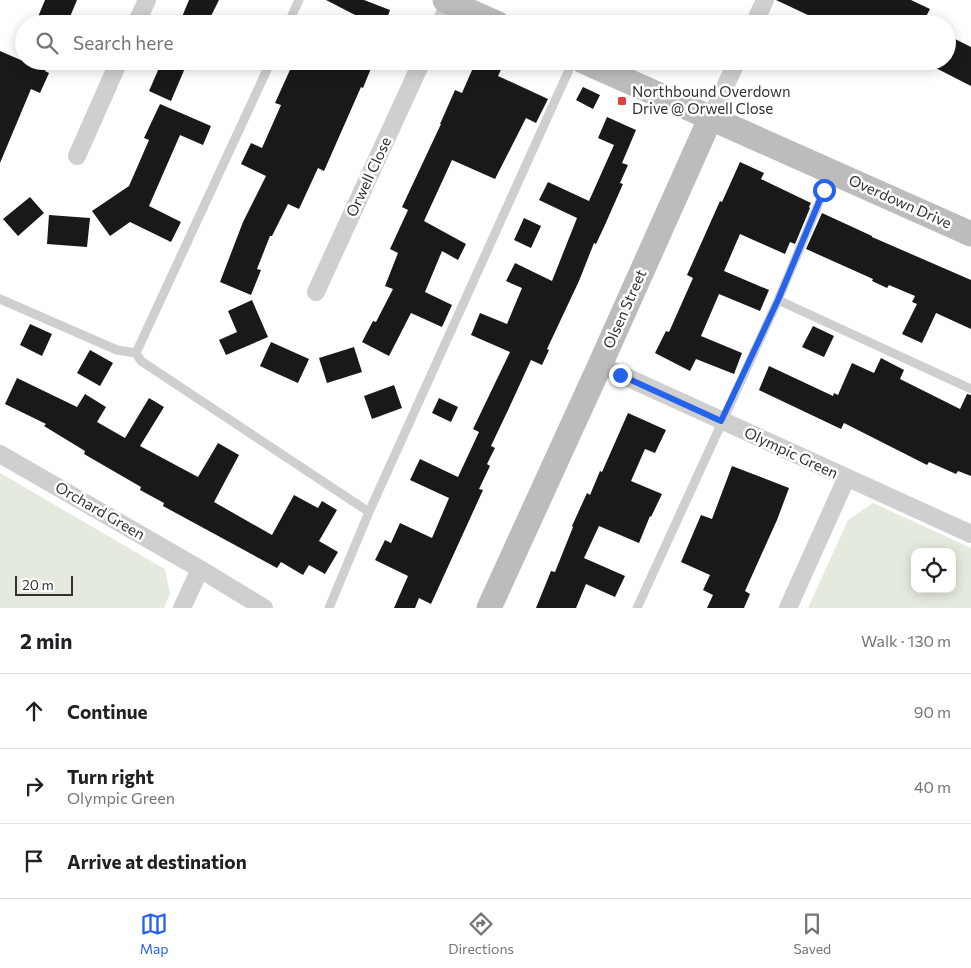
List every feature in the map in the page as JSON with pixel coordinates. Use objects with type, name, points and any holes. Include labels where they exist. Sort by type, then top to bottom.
[{"type":"street","points":[[140,15],[146,0]]},
{"type":"street","points":[[758,15],[765,0]]},
{"type":"street","points":[[445,9],[466,15]]},
{"type":"street","points":[[77,156],[115,70]]},
{"type":"street","name":"Orwell Close","points":[[316,292],[418,70]]},
{"type":"street","name":"Overdown Drive","points":[[603,70],[971,234]]},
{"type":"street","points":[[710,119],[733,70]]},
{"type":"street","name":"Olsen Street","points":[[489,608],[710,119]]},
{"type":"street","name":"Olympic Green","points":[[600,365],[846,479],[971,534]]},
{"type":"street","name":"Orchard Green","points":[[0,454],[264,608]]},
{"type":"street","name":"Olympic Green","points":[[788,608],[846,479]]},
{"type":"street","points":[[182,608],[200,569]]},
{"type":"lane","points":[[292,15],[299,0]]},
{"type":"lane","points":[[136,353],[267,70]]},
{"type":"lane","points":[[329,608],[369,512],[569,70]]},
{"type":"lane","points":[[637,608],[778,300],[832,172]]},
{"type":"lane","points":[[0,299],[117,350],[136,353],[141,361],[369,512]]},
{"type":"lane","points":[[778,300],[971,389]]},
{"type":"shaded area","points":[[0,473],[165,569],[170,594],[164,608],[0,608]]},
{"type":"shaded area","points":[[873,503],[971,548],[971,608],[808,608],[848,520]]},
{"type":"building","points":[[45,0],[77,0],[71,15],[39,15]]},
{"type":"building","points":[[189,0],[219,0],[212,15],[183,15]]},
{"type":"building","points":[[326,0],[364,0],[390,10],[388,15],[355,15]]},
{"type":"building","points":[[776,0],[911,0],[930,9],[927,15],[808,15]]},
{"type":"building","points":[[956,40],[971,47],[971,86],[940,70],[956,70]]},
{"type":"building","points":[[0,51],[15,58],[15,70],[45,70],[49,73],[40,93],[31,89],[0,163]]},
{"type":"building","points":[[158,70],[184,70],[171,101],[149,91]]},
{"type":"building","points":[[290,70],[370,70],[324,171],[318,168],[299,209],[288,204],[272,236],[270,236],[257,269],[261,270],[251,295],[220,282],[243,222],[266,176],[241,164],[251,143],[262,148],[281,105],[275,103]]},
{"type":"building","points":[[472,70],[501,70],[498,76],[548,99],[536,123],[526,118],[495,179],[452,160],[424,221],[466,244],[458,260],[442,251],[425,292],[452,305],[442,327],[411,313],[389,356],[362,342],[373,321],[376,322],[393,289],[385,286],[398,253],[390,249],[408,210],[402,207],[455,90],[462,93]]},
{"type":"building","points":[[583,87],[600,95],[593,109],[576,100]]},
{"type":"building","points":[[160,104],[211,126],[203,145],[180,135],[149,206],[181,222],[171,242],[130,222],[110,236],[92,211],[129,186],[149,140],[144,138]]},
{"type":"building","points":[[607,117],[636,130],[622,163],[628,165],[620,183],[623,184],[596,244],[594,243],[579,281],[547,349],[549,350],[542,365],[531,360],[491,446],[495,448],[487,464],[490,466],[479,489],[483,490],[431,604],[419,598],[415,608],[394,608],[408,576],[375,560],[385,540],[391,543],[400,523],[432,538],[449,498],[410,480],[420,459],[458,477],[479,432],[473,429],[510,352],[471,335],[480,313],[507,324],[522,288],[506,281],[515,263],[552,281],[577,218],[539,200],[548,182],[589,201],[614,145],[598,138]]},
{"type":"building","points":[[740,162],[764,173],[761,179],[811,203],[810,208],[795,244],[790,242],[785,254],[740,234],[724,271],[769,290],[760,311],[719,294],[701,336],[742,353],[734,374],[696,359],[690,371],[655,353],[666,331],[669,332],[693,278],[687,275],[720,201],[722,202]]},
{"type":"building","points":[[30,197],[44,213],[18,236],[3,219]]},
{"type":"building","points":[[822,213],[971,280],[971,329],[936,313],[922,343],[902,334],[917,304],[912,302],[915,296],[889,285],[887,288],[872,281],[873,279],[806,249]]},
{"type":"building","points":[[49,215],[90,218],[87,247],[47,244]]},
{"type":"building","points":[[524,218],[541,226],[531,248],[514,240]]},
{"type":"building","points":[[252,300],[268,337],[226,355],[219,340],[237,332],[228,311]]},
{"type":"building","points":[[30,324],[52,334],[42,356],[20,345]]},
{"type":"building","points":[[813,326],[834,336],[824,357],[802,347]]},
{"type":"building","points":[[271,342],[309,359],[298,383],[260,366]]},
{"type":"building","points":[[354,347],[362,372],[327,383],[319,358]]},
{"type":"building","points":[[90,350],[113,363],[100,386],[77,373]]},
{"type":"building","points":[[881,358],[904,370],[900,379],[960,409],[967,394],[971,395],[971,476],[958,471],[956,474],[929,462],[927,465],[844,423],[841,429],[759,390],[769,366],[833,396],[834,393],[838,395],[852,363],[874,373]]},
{"type":"building","points":[[17,378],[77,407],[85,394],[106,407],[97,422],[125,438],[149,398],[164,407],[140,446],[198,477],[218,443],[239,455],[214,502],[272,535],[294,495],[318,508],[322,501],[337,510],[319,541],[338,552],[325,574],[309,565],[303,575],[281,562],[277,568],[163,506],[164,503],[140,490],[141,487],[84,454],[85,451],[44,426],[46,424],[5,404]]},
{"type":"building","points":[[394,385],[402,408],[372,419],[364,396]]},
{"type":"building","points":[[439,398],[458,407],[451,422],[432,413]]},
{"type":"building","points":[[628,413],[666,430],[655,453],[645,449],[631,481],[662,494],[650,516],[639,543],[599,526],[584,558],[625,576],[615,597],[586,584],[576,608],[536,608],[551,571],[555,572],[572,526],[587,493],[590,495],[600,471],[602,472]]},
{"type":"building","points":[[732,466],[789,488],[777,520],[745,591],[750,594],[744,608],[707,608],[713,595],[703,590],[710,575],[681,562],[701,515],[712,519]]},
{"type":"place","name":"Northbound Overdown Drive @ Orwell Close","points":[[622,101]]},
{"type":"route","points":[[620,375],[721,421],[778,300],[824,190]]}]
